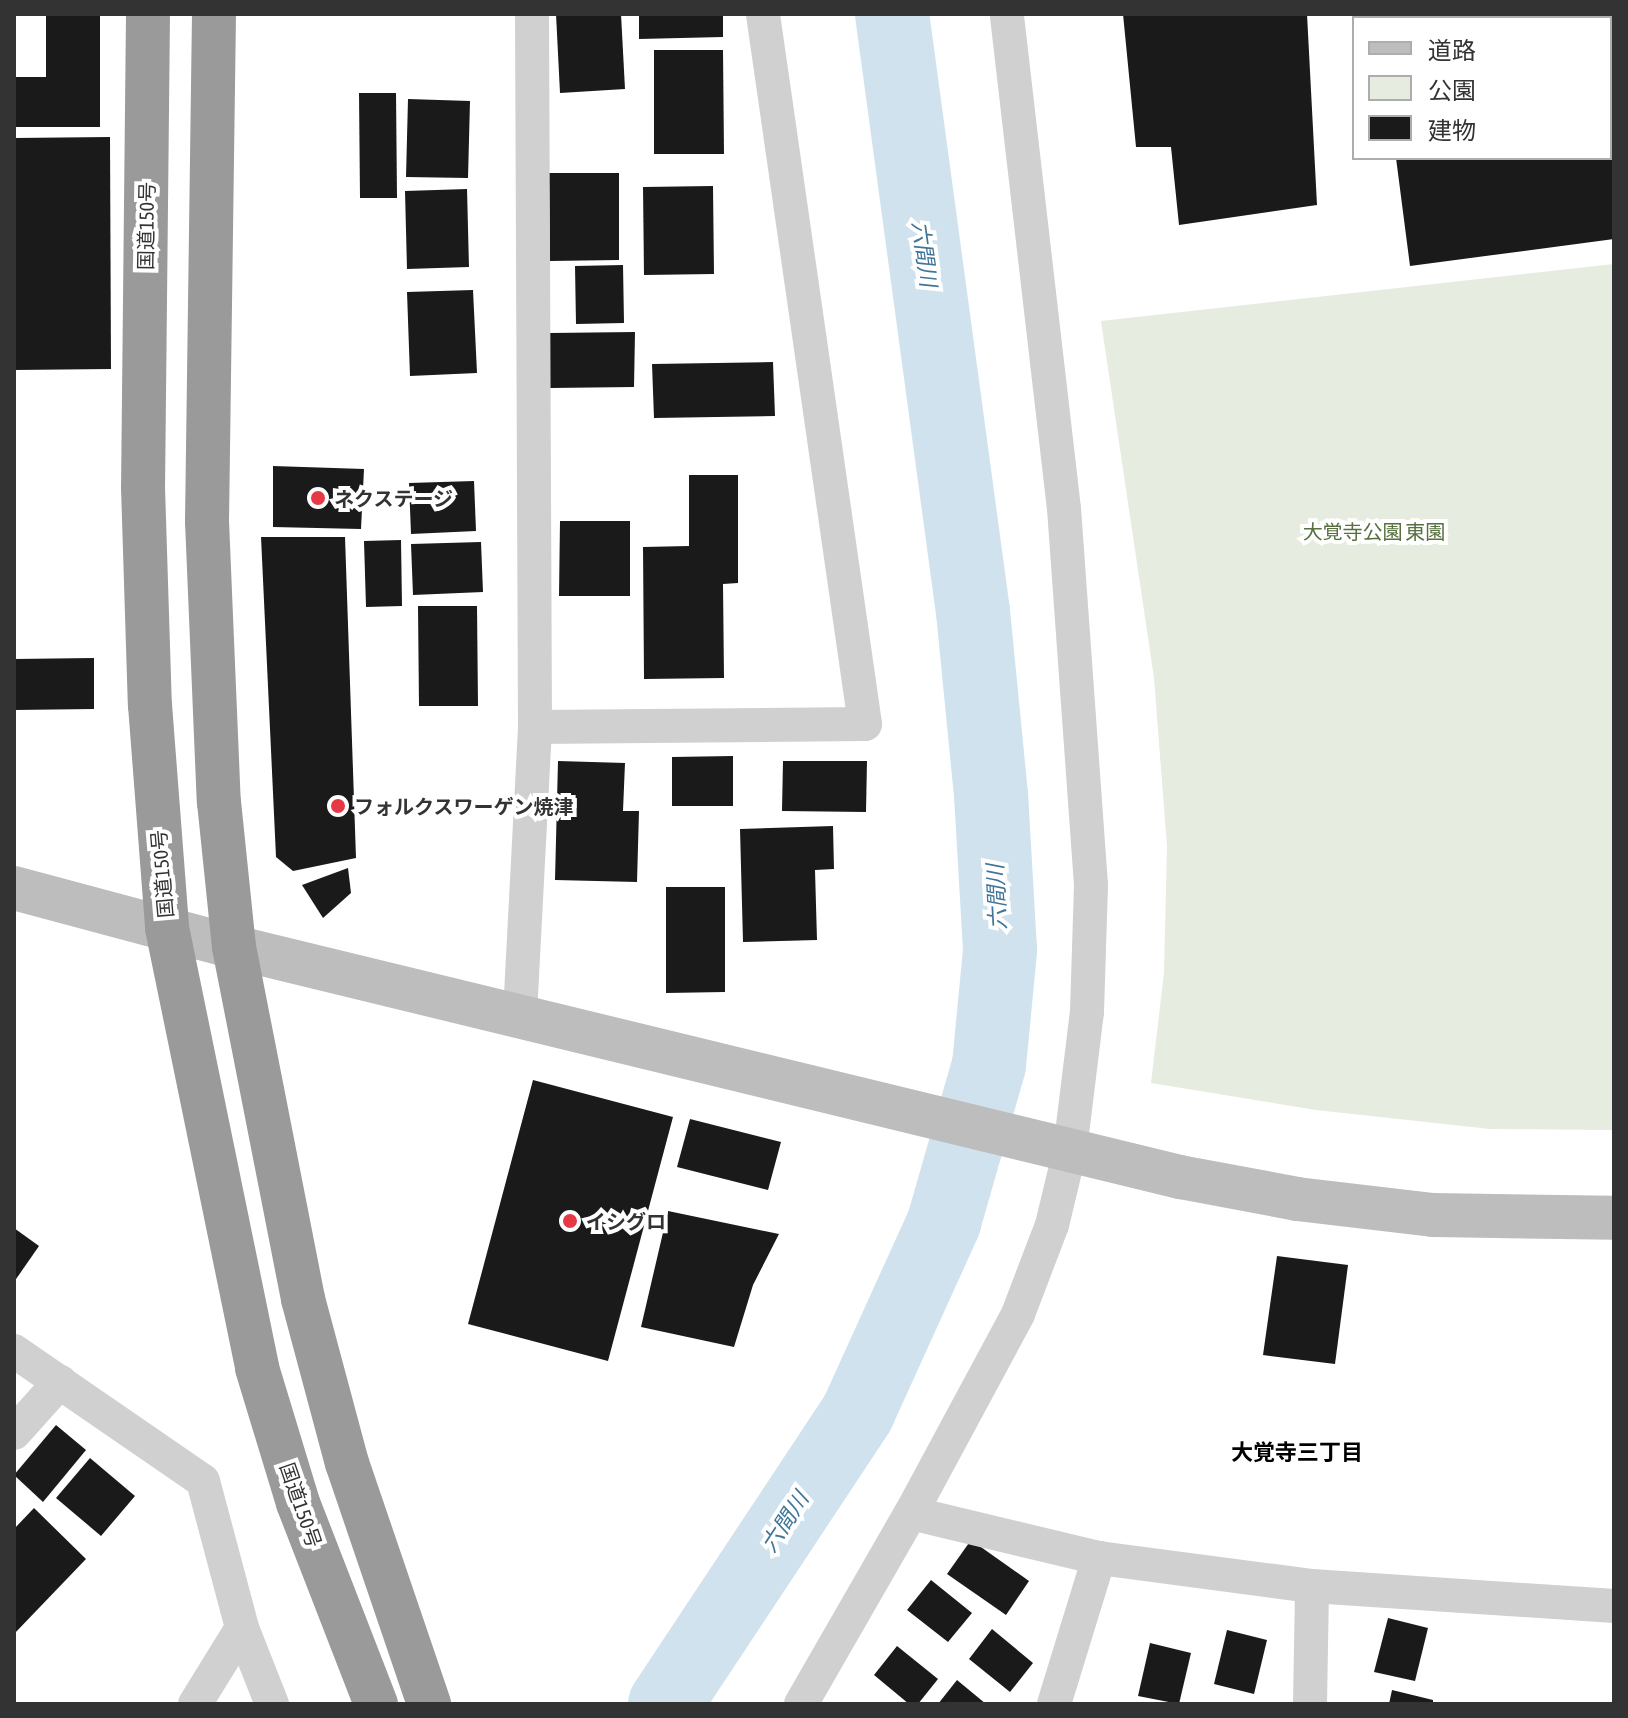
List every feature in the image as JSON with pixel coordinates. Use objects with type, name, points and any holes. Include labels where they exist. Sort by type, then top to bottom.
[{"type":"highway","name":"国道150号","points":[[148,14],[143,487],[154,779],[167,928],[257,1368],[298,1503],[376,1704]]},
{"type":"highway","points":[[214,14],[207,521],[219,802],[234,947],[303,1299],[347,1463],[429,1704]]},
{"type":"street","points":[[520,1014],[535,727],[532,14]]},
{"type":"street","points":[[535,727],[865,724],[763,14]]},
{"type":"street","points":[[801,1704],[911,1513],[1018,1314],[1052,1225],[1057,1148],[1087,1012],[1091,885],[1064,509],[1007,14]]},
{"type":"street","points":[[14,888],[234,947],[520,1014],[1057,1148],[1297,1199],[1448,1216],[1614,1218]]},
{"type":"street","points":[[14,1351],[203,1481],[242,1628],[272,1704]]},
{"type":"street","points":[[14,1433],[60,1382]]},
{"type":"street","points":[[911,1513],[1099,1558],[1312,1586],[1614,1606]]},
{"type":"street","points":[[1054,1704],[1099,1558]]},
{"type":"street","points":[[1310,1704],[1312,1586]]},
{"type":"street","points":[[195,1704],[242,1628]]},
{"type":"green space","name":"大覚寺公園 東園","points":[[1614,264],[1614,1130],[1490,1129],[1316,1110],[1151,1083],[1164,973],[1167,846],[1154,678],[1101,321]]},
{"type":"building","points":[[46,14],[100,14],[100,127],[14,127],[14,77],[46,77]]},
{"type":"building","points":[[556,14],[621,14],[625,89],[560,93]]},
{"type":"building","points":[[639,14],[723,14],[723,37],[639,39]]},
{"type":"building","points":[[1123,14],[1307,14],[1317,205],[1179,225],[1171,147],[1136,147]]},
{"type":"building","points":[[1378,14],[1537,14],[1537,16]]},
{"type":"building","points":[[654,50],[723,50],[724,154],[654,154]]},
{"type":"building","points":[[1614,50],[1614,239],[1410,266],[1396,160],[1612,160]]},
{"type":"building","points":[[359,93],[396,93],[397,198],[360,198]]},
{"type":"building","points":[[408,99],[470,101],[468,178],[406,177]]},
{"type":"building","points":[[110,137],[111,369],[14,370],[14,138]]},
{"type":"building","points":[[549,173],[619,173],[619,260],[550,261]]},
{"type":"building","points":[[713,186],[714,274],[644,275],[643,187]]},
{"type":"building","points":[[467,189],[469,267],[407,269],[405,191]]},
{"type":"building","points":[[623,265],[624,323],[576,324],[575,266]]},
{"type":"building","points":[[473,290],[477,373],[410,376],[407,292]]},
{"type":"building","points":[[635,332],[634,387],[550,388],[550,333]]},
{"type":"building","points":[[773,362],[775,416],[654,418],[652,364]]},
{"type":"building","name":"ネクステージ","points":[[273,466],[364,469],[361,529],[273,527]]},
{"type":"building","points":[[689,475],[738,475],[738,583],[723,584],[724,678],[644,679],[643,547],[689,546]]},
{"type":"building","points":[[474,481],[476,531],[411,534],[409,483]]},
{"type":"building","points":[[560,521],[630,521],[630,596],[559,596]]},
{"type":"building","points":[[261,537],[345,537],[356,858],[293,871],[276,857]]},
{"type":"building","points":[[401,540],[402,606],[366,607],[364,541]]},
{"type":"building","points":[[481,542],[483,592],[413,595],[411,544]]},
{"type":"building","points":[[418,606],[477,606],[478,706],[419,706]]},
{"type":"building","points":[[94,658],[94,709],[14,710],[14,659]]},
{"type":"building","points":[[733,756],[733,806],[672,806],[672,757]]},
{"type":"building","points":[[558,761],[625,763],[623,811],[639,811],[637,882],[555,880]]},
{"type":"building","points":[[783,761],[867,761],[866,812],[782,811]]},
{"type":"building","points":[[833,826],[834,869],[815,870],[817,940],[743,942],[740,829]]},
{"type":"building","points":[[348,868],[351,893],[323,918],[302,885]]},
{"type":"building","points":[[666,887],[725,887],[725,992],[666,993]]},
{"type":"building","name":"イシグロ","points":[[533,1080],[673,1117],[608,1361],[468,1324]]},
{"type":"building","points":[[690,1119],[781,1142],[768,1190],[677,1167]]},
{"type":"building","points":[[668,1211],[779,1234],[753,1285],[734,1347],[641,1327]]},
{"type":"building","points":[[14,1228],[39,1246],[14,1282]]},
{"type":"building","points":[[1277,1256],[1348,1265],[1335,1364],[1263,1355]]},
{"type":"building","points":[[56,1425],[86,1450],[43,1502],[14,1475]]},
{"type":"building","points":[[90,1458],[135,1496],[101,1536],[56,1498]]},
{"type":"building","points":[[34,1508],[86,1559],[14,1634],[14,1529]]},
{"type":"building","points":[[971,1540],[1029,1581],[1006,1615],[947,1574]]},
{"type":"building","points":[[931,1580],[972,1613],[948,1642],[907,1610]]},
{"type":"building","points":[[1388,1618],[1428,1628],[1415,1681],[1374,1672]]},
{"type":"building","points":[[992,1629],[1033,1663],[1010,1692],[969,1659]]},
{"type":"building","points":[[1227,1630],[1267,1640],[1254,1694],[1214,1684]]},
{"type":"building","points":[[1150,1643],[1191,1653],[1179,1704],[1138,1696]]},
{"type":"building","points":[[897,1646],[938,1679],[918,1704],[909,1704],[874,1675]]},
{"type":"building","points":[[957,1680],[986,1704],[938,1704]]},
{"type":"building","points":[[1392,1690],[1433,1700],[1433,1704],[1389,1704]]},
{"type":"waterway","name":"六間川","points":[[665,1704],[858,1412],[944,1222],[989,1065],[1000,950],[991,795],[973,612],[892,14]]},
{"type":"place","name":"ネクステージ","points":[[318,498]]},
{"type":"place","name":"フォルクスワーゲン焼津","points":[[338,806]]},
{"type":"place","name":"イシグロ","points":[[570,1221]]},
{"type":"district","name":"大覚寺三丁目","points":[[1297,1453]]}]
